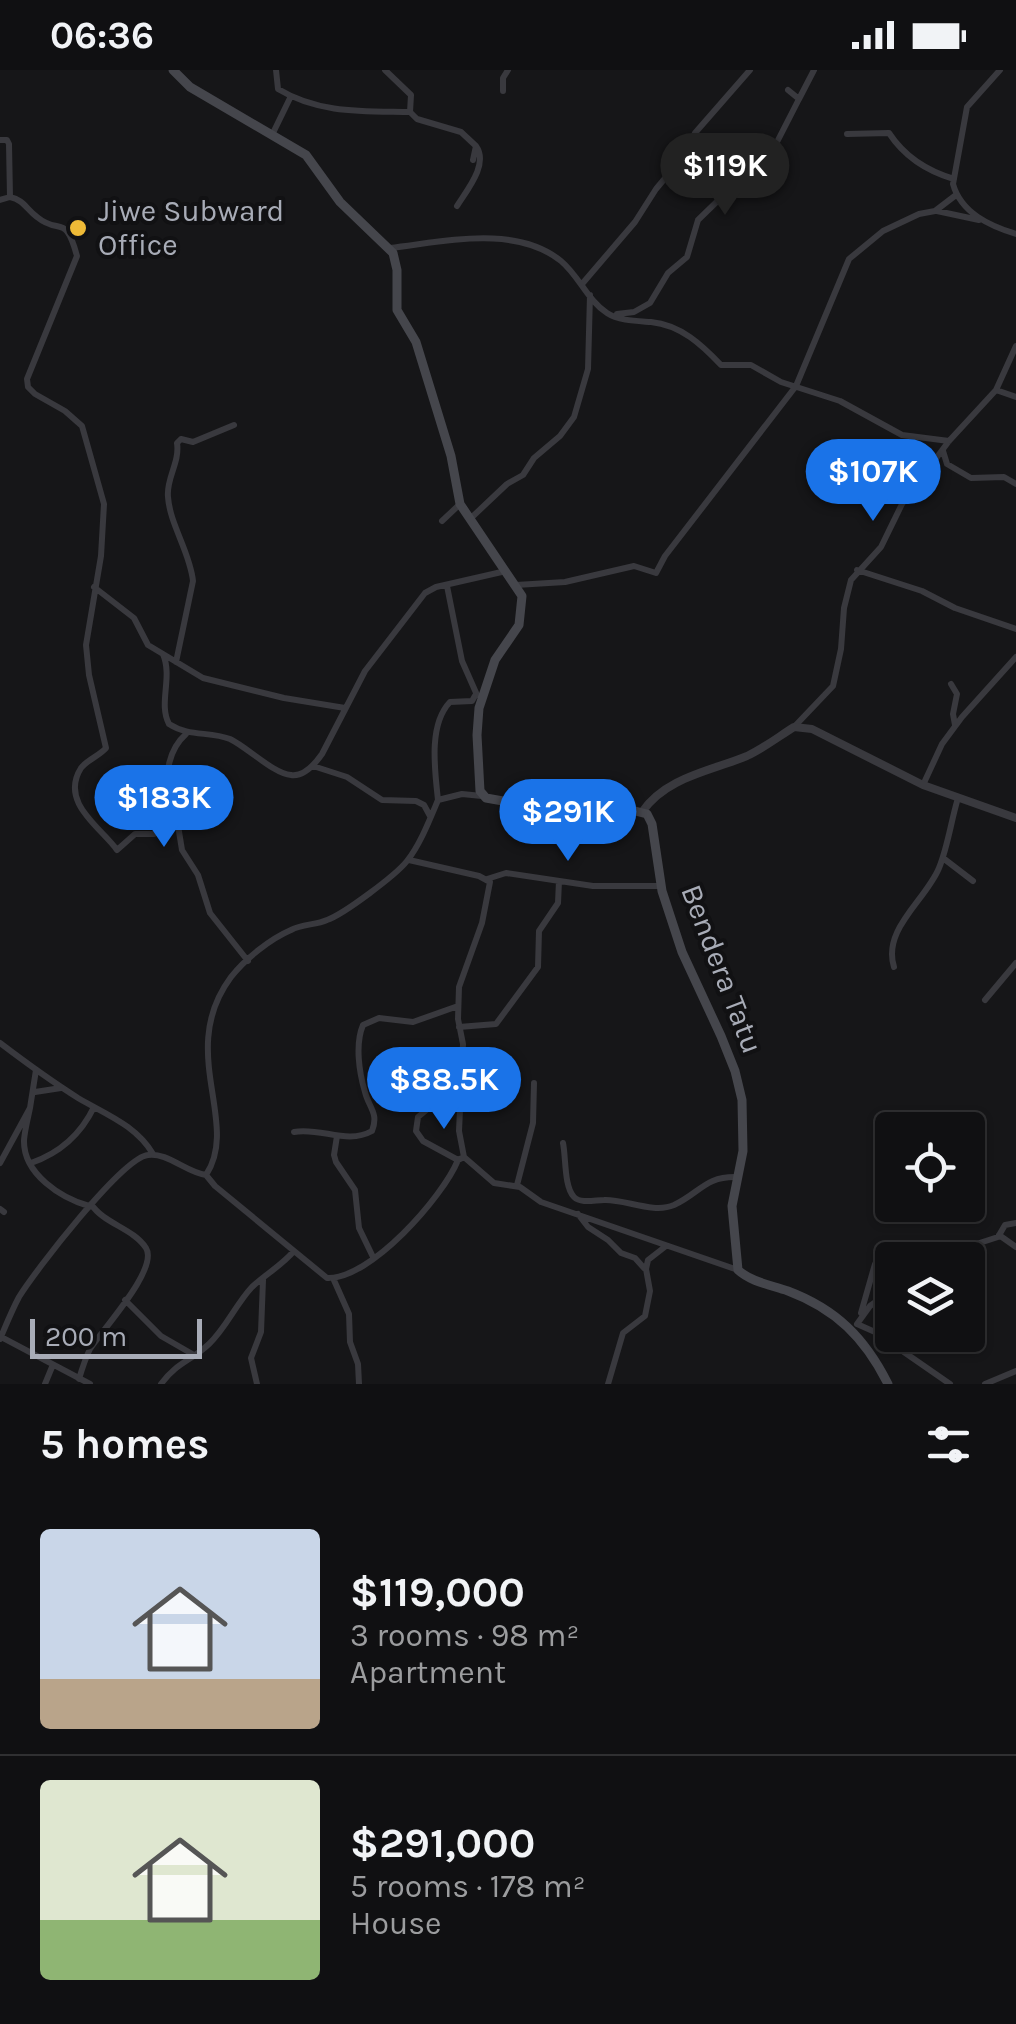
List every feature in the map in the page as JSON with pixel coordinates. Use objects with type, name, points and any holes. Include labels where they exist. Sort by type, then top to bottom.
[{"type":"main road","points":[[174,70],[190,87],[306,155],[340,202],[390,248],[397,270],[397,310],[414,338],[451,456],[460,504],[522,596],[519,625],[494,660],[479,696],[480,790],[484,796],[502,801],[642,812]]},
{"type":"main road","name":"Bendera Tatu","points":[[642,812],[652,824],[662,886],[682,952],[735,1071],[744,1126],[732,1206],[738,1270]]},
{"type":"main road","points":[[738,1270],[814,1302],[850,1326],[869,1349],[888,1384]]},
{"type":"street","points":[[276,70],[278,89],[292,96],[354,112],[410,112],[417,119],[461,132],[476,146],[481,161],[457,206]]},
{"type":"street","points":[[385,70],[411,94],[410,112]]},
{"type":"street","points":[[504,91],[508,70]]},
{"type":"street","points":[[582,285],[688,152],[695,133],[750,70]]},
{"type":"street","points":[[606,312],[634,312],[650,303],[668,273],[687,258],[698,220],[776,144],[814,70]]},
{"type":"street","points":[[980,220],[956,195],[954,179],[967,106],[1000,70]]},
{"type":"street","points":[[788,90],[799,99]]},
{"type":"street","points":[[271,136],[292,96]]},
{"type":"street","points":[[847,134],[889,134],[898,148],[923,166],[954,179]]},
{"type":"street","points":[[0,140],[10,144],[10,197]]},
{"type":"street","points":[[472,160],[476,146]]},
{"type":"street","points":[[516,586],[552,584],[634,566],[656,573],[796,386],[849,259],[884,231],[935,210],[956,195]]},
{"type":"street","points":[[0,200],[18,198],[39,219],[64,228],[77,256],[27,379],[35,394],[75,419],[87,436],[106,516],[86,645],[106,748],[79,772],[76,788],[82,815],[120,850],[135,834],[154,834],[165,818],[176,812]]},
{"type":"street","points":[[935,210],[980,220],[1016,234]]},
{"type":"street","points":[[390,248],[500,239],[551,254],[606,312],[620,319],[664,324],[701,343],[721,365],[751,365],[781,382],[848,404],[902,434],[949,440]]},
{"type":"street","points":[[469,520],[507,484],[524,475],[534,458],[560,436],[574,416],[588,369],[590,295]]},
{"type":"street","points":[[642,812],[652,798],[675,783],[746,756],[794,727],[833,686],[844,608],[857,570],[881,547],[902,504],[949,440],[996,390],[1016,346]]},
{"type":"street","points":[[996,390],[1016,398]]},
{"type":"street","points":[[176,662],[193,588],[192,568],[168,497],[178,458],[177,443],[182,439],[193,442],[234,425]]},
{"type":"street","points":[[942,450],[947,464],[971,478],[1004,477],[1016,484]]},
{"type":"street","points":[[442,521],[460,504]]},
{"type":"street","points":[[857,570],[922,591],[955,608],[1016,630]]},
{"type":"street","points":[[163,654],[168,672],[166,720],[188,733],[228,739],[285,774],[299,774],[314,766],[365,670],[420,599],[436,587],[506,571]]},
{"type":"street","points":[[206,1175],[216,1144],[207,1036],[214,1004],[233,974],[288,930],[336,916],[409,860],[438,800],[436,733],[442,716],[450,702],[472,701],[479,696],[462,661],[448,586]]},
{"type":"street","points":[[94,587],[134,618],[148,646],[203,678],[345,708]]},
{"type":"street","points":[[923,786],[942,744],[971,705],[1016,657]]},
{"type":"street","points":[[951,684],[957,694],[953,714],[956,726]]},
{"type":"street","points":[[794,727],[812,729],[923,786],[1016,818]]},
{"type":"street","points":[[188,733],[174,748],[166,793],[176,812],[182,850],[198,875],[210,913],[248,961]]},
{"type":"street","points":[[314,766],[347,776],[382,800],[416,801],[424,805],[431,817]]},
{"type":"street","points":[[438,800],[462,794],[484,796]]},
{"type":"street","points":[[894,967],[893,950],[906,914],[925,894],[942,857],[958,798]]},
{"type":"street","points":[[942,857],[973,881]]},
{"type":"street","points":[[409,860],[487,879],[506,873],[593,886],[662,886]]},
{"type":"street","points":[[333,1278],[396,1240],[428,1208],[461,1158],[464,1044],[459,1028],[459,988],[489,894],[487,879]]},
{"type":"street","points":[[459,1028],[496,1024],[521,993],[541,960],[538,932],[558,902],[559,880]]},
{"type":"street","points":[[984,1000],[1016,963]]},
{"type":"street","points":[[294,1132],[366,1135],[374,1125],[374,1107],[366,1098],[360,1069],[359,1037],[363,1025],[379,1018],[413,1022],[458,1006]]},
{"type":"street","points":[[0,1043],[137,1134],[153,1154],[206,1175],[319,1273],[333,1278],[349,1314],[359,1384]]},
{"type":"street","points":[[36,1070],[24,1140],[35,1172],[60,1194],[90,1205],[102,1218],[139,1240],[149,1253],[146,1270],[89,1352],[79,1379]]},
{"type":"street","points":[[517,1185],[533,1123],[534,1083]]},
{"type":"street","points":[[34,1093],[44,1088],[63,1088]]},
{"type":"street","points":[[436,1102],[418,1117],[416,1132],[423,1141],[461,1158],[498,1185],[517,1185],[540,1202],[738,1270]]},
{"type":"street","points":[[31,1163],[62,1148],[87,1121],[94,1107]]},
{"type":"street","points":[[0,1163],[30,1108]]},
{"type":"street","points":[[337,1136],[334,1155],[355,1190],[359,1228],[373,1256]]},
{"type":"street","points":[[564,1143],[569,1187],[580,1200],[668,1206],[714,1178],[737,1177]]},
{"type":"street","points":[[90,1384],[0,1338],[20,1295],[90,1205],[141,1157],[153,1154]]},
{"type":"street","points":[[578,1212],[588,1227],[618,1251],[635,1258],[646,1270]]},
{"type":"street","points":[[983,1242],[999,1235],[1004,1225],[1016,1223]]},
{"type":"street","points":[[999,1235],[1016,1247]]},
{"type":"street","points":[[608,1384],[623,1333],[644,1316],[650,1291],[646,1270],[650,1256],[667,1246]]},
{"type":"street","points":[[160,1384],[177,1364],[215,1338],[252,1287],[294,1251]]},
{"type":"street","points":[[875,1264],[858,1326],[875,1335]]},
{"type":"street","points":[[258,1384],[251,1358],[261,1332],[263,1280]]},
{"type":"street","points":[[126,1300],[161,1336],[195,1355]]},
{"type":"street","points":[[861,1315],[875,1304]]},
{"type":"street","points":[[904,1352],[950,1384]]},
{"type":"street","points":[[45,1384],[52,1367]]},
{"type":"street","points":[[985,1384],[1016,1371]]},
{"type":"place","name":"Jiwe Subward Office","points":[[78,228]]}]
